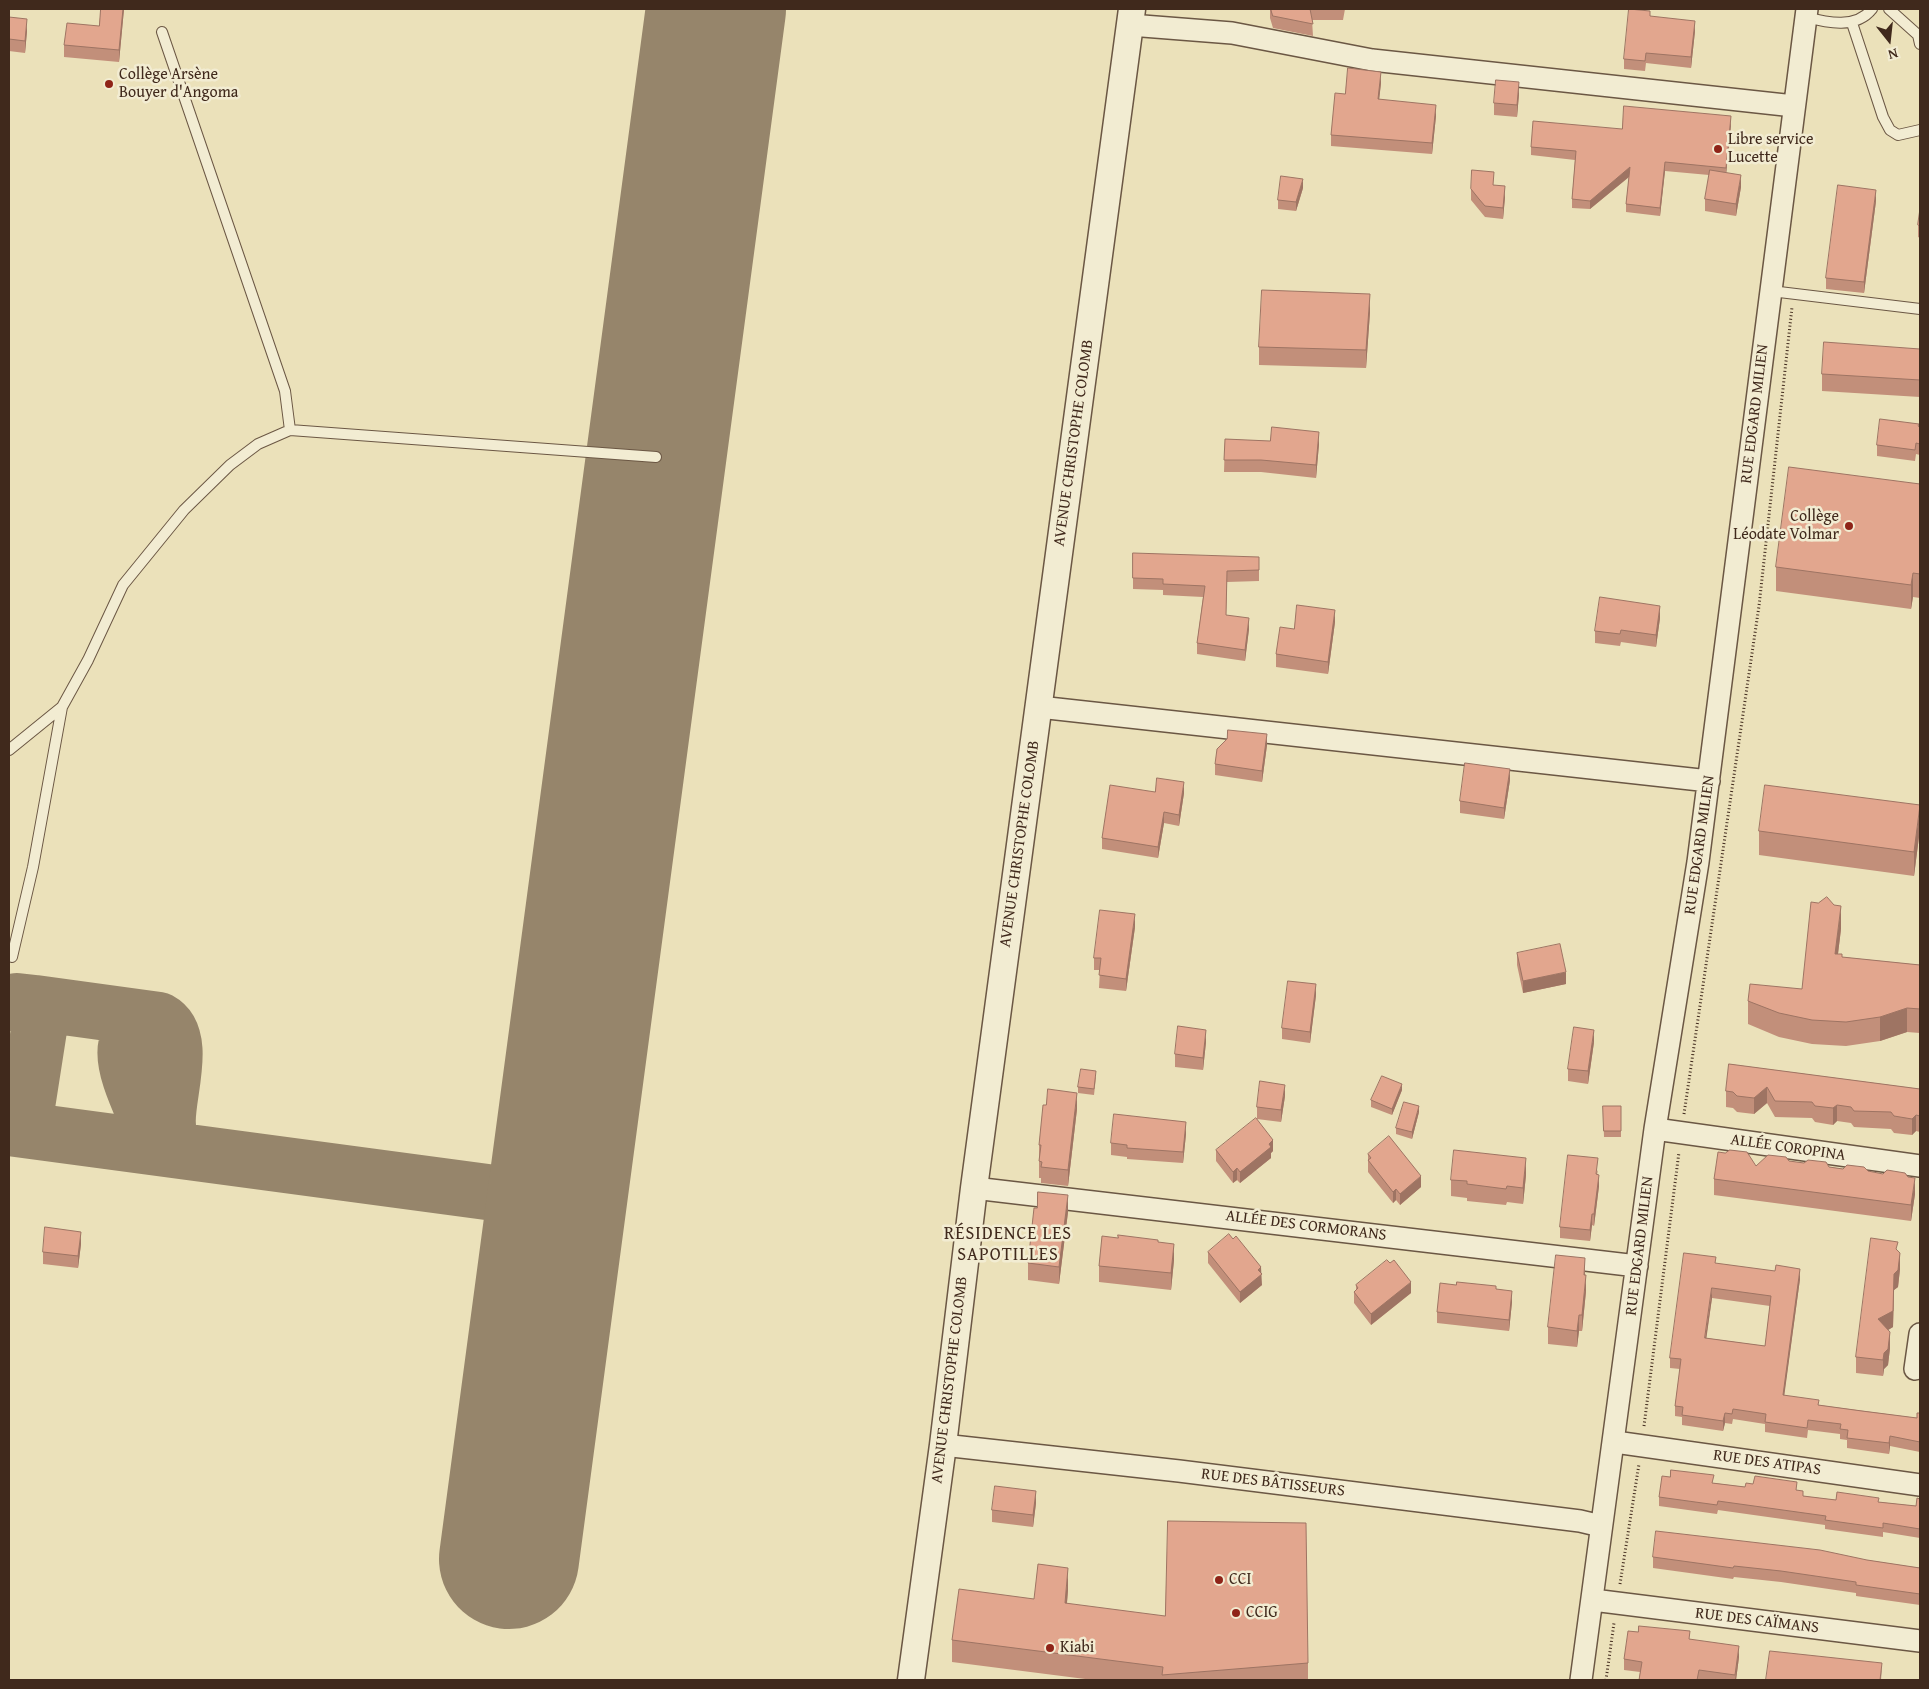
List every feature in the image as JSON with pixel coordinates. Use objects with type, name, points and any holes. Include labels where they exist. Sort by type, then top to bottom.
[{"type":"street","name":"RUE EDGARD MILIEN","points":[[1581,1680],[1593,1600],[1601,1526],[1615,1442],[1655,1129],[1698,862],[1709,781],[1806,13]]},
{"type":"street","points":[[1131,17],[1232,32],[1372,60],[1794,106]]},
{"type":"street","name":"AVENUE CHRISTOPHE COLOMB","points":[[911,1680],[943,1444],[974,1188],[1131,17]]},
{"type":"street","points":[[1039,707],[1709,781]]},
{"type":"street","name":"ALLÉE COROPINA","points":[[1655,1129],[1920,1166]]},
{"type":"street","name":"ALLÉE DES CORMORANS","points":[[974,1188],[1637,1266]]},
{"type":"street","points":[[1915,1369],[1920,1334]]},
{"type":"street","name":"RUE DES ATIPAS","points":[[1615,1442],[1920,1485]]},
{"type":"street","name":"RUE DES BÂTISSEURS","points":[[943,1444],[1237,1478],[1580,1521],[1601,1526]]},
{"type":"street","name":"RUE DES CAÏMANS","points":[[1593,1600],[1920,1642]]},
{"type":"lane","points":[[1806,13],[1826,23],[1852,23],[1868,14],[1872,9]]},
{"type":"lane","points":[[1889,9],[1918,35],[1920,44]]},
{"type":"lane","points":[[1852,23],[1883,117],[1890,130],[1898,135],[1920,130]]},
{"type":"lane","points":[[162,32],[285,391],[290,430]]},
{"type":"lane","points":[[1771,291],[1920,309]]},
{"type":"lane","points":[[12,957],[33,867],[62,707],[88,660],[123,585],[178,518],[230,465],[258,444],[290,430],[656,458]]},
{"type":"lane","points":[[9,750],[62,707]]},
{"type":"building","points":[[101,9],[123,9],[119,50],[64,45],[67,23],[99,26]]},
{"type":"building","points":[[1271,9],[1310,9],[1313,24],[1273,16]]},
{"type":"building","points":[[1629,9],[1650,11],[1650,16],[1695,21],[1691,57],[1646,53],[1645,61],[1624,59]]},
{"type":"building","points":[[9,17],[27,19],[25,41],[9,39]]},
{"type":"building","points":[[1348,68],[1381,72],[1378,99],[1436,105],[1432,143],[1331,135],[1335,93],[1345,94]]},
{"type":"building","points":[[1496,80],[1519,82],[1517,105],[1494,103]]},
{"type":"building","points":[[1624,106],[1731,116],[1726,168],[1665,162],[1660,208],[1626,204],[1630,167],[1590,201],[1572,199],[1576,151],[1531,147],[1533,121],[1622,129]]},
{"type":"building","points":[[1472,170],[1494,172],[1493,185],[1505,186],[1503,208],[1485,206],[1479,199],[1471,189]]},
{"type":"building","points":[[1710,170],[1741,175],[1736,204],[1705,199]]},
{"type":"building","points":[[1281,176],[1303,179],[1296,202],[1278,200]]},
{"type":"building","points":[[1838,185],[1876,190],[1864,282],[1826,278]]},
{"type":"building","points":[[1920,209],[1920,226],[1918,225]]},
{"type":"building","points":[[1262,290],[1370,294],[1366,350],[1259,347]]},
{"type":"building","points":[[1824,342],[1920,349],[1920,380],[1822,374]]},
{"type":"building","points":[[1880,419],[1919,424],[1920,444],[1916,443],[1915,450],[1877,445]]},
{"type":"building","points":[[1272,427],[1319,432],[1316,465],[1261,460],[1224,460],[1225,439],[1270,441]]},
{"type":"building","name":"Collège Léodate Volmar","points":[[1789,467],[1920,484],[1920,574],[1913,573],[1911,585],[1776,567]]},
{"type":"building","points":[[1133,553],[1259,557],[1259,570],[1227,571],[1226,615],[1249,618],[1245,650],[1197,643],[1205,586],[1163,584],[1163,579],[1133,578]]},
{"type":"building","points":[[1600,597],[1660,606],[1656,635],[1621,630],[1620,634],[1595,631]]},
{"type":"building","points":[[1297,605],[1335,610],[1328,662],[1276,654],[1280,627],[1294,629]]},
{"type":"building","points":[[1228,730],[1267,734],[1262,771],[1215,764],[1217,749],[1227,739]]},
{"type":"building","points":[[1465,763],[1510,769],[1504,808],[1460,801]]},
{"type":"building","points":[[1157,778],[1184,782],[1179,815],[1164,812],[1158,847],[1102,838],[1110,785],[1155,792]]},
{"type":"building","points":[[1765,785],[1920,805],[1914,852],[1759,831]]},
{"type":"building","points":[[1827,897],[1834,905],[1841,906],[1835,954],[1842,954],[1842,957],[1920,965],[1920,1009],[1907,1008],[1880,1017],[1846,1022],[1812,1020],[1779,1013],[1748,1001],[1750,984],[1802,989],[1811,902],[1818,903]]},
{"type":"building","points":[[1100,910],[1135,914],[1126,979],[1099,975],[1101,958],[1094,958]]},
{"type":"building","points":[[1560,944],[1566,972],[1523,981],[1517,953]]},
{"type":"building","points":[[1288,981],[1316,984],[1310,1032],[1282,1028]]},
{"type":"building","points":[[1178,1026],[1206,1030],[1203,1058],[1175,1054]]},
{"type":"building","points":[[1574,1027],[1594,1030],[1588,1071],[1568,1069]]},
{"type":"building","points":[[1729,1064],[1920,1089],[1920,1116],[1916,1115],[1912,1119],[1894,1116],[1891,1112],[1854,1111],[1851,1107],[1837,1105],[1833,1108],[1815,1106],[1812,1102],[1775,1101],[1767,1087],[1754,1098],[1737,1096],[1733,1092],[1726,1091]]},
{"type":"building","points":[[1081,1069],[1096,1071],[1094,1089],[1078,1087]]},
{"type":"building","points":[[1382,1076],[1402,1084],[1392,1109],[1371,1100]]},
{"type":"building","points":[[1260,1081],[1285,1085],[1281,1110],[1257,1107]]},
{"type":"building","points":[[1048,1089],[1077,1093],[1068,1170],[1041,1167],[1042,1162],[1039,1161],[1043,1105],[1046,1105]]},
{"type":"building","points":[[1404,1102],[1419,1106],[1412,1132],[1396,1128]]},
{"type":"building","points":[[1603,1106],[1621,1106],[1621,1131],[1604,1131]]},
{"type":"building","points":[[1114,1114],[1186,1122],[1183,1152],[1127,1148],[1127,1145],[1111,1143]]},
{"type":"building","points":[[1256,1118],[1273,1140],[1269,1144],[1271,1147],[1240,1172],[1237,1168],[1233,1172],[1216,1150]]},
{"type":"building","points":[[1389,1136],[1421,1176],[1400,1194],[1396,1189],[1393,1192],[1368,1160],[1371,1158],[1368,1154]]},
{"type":"building","points":[[1454,1150],[1526,1158],[1523,1188],[1507,1186],[1506,1189],[1467,1184],[1467,1181],[1451,1180]]},
{"type":"building","points":[[1730,1150],[1747,1152],[1756,1166],[1768,1155],[1786,1157],[1789,1161],[1804,1163],[1808,1160],[1826,1162],[1829,1167],[1843,1169],[1847,1165],[1864,1167],[1868,1171],[1883,1174],[1887,1170],[1905,1173],[1908,1177],[1915,1178],[1911,1205],[1714,1179],[1718,1152],[1725,1153]]},
{"type":"building","points":[[1568,1155],[1598,1158],[1596,1174],[1599,1175],[1590,1230],[1560,1227]]},
{"type":"building","points":[[1038,1192],[1068,1195],[1059,1267],[1028,1263],[1034,1208],[1037,1208]]},
{"type":"building","points":[[45,1227],[81,1232],[78,1256],[43,1252]]},
{"type":"building","points":[[1229,1234],[1233,1239],[1236,1236],[1261,1267],[1258,1270],[1262,1274],[1240,1292],[1208,1252]]},
{"type":"building","points":[[1118,1235],[1174,1244],[1171,1273],[1099,1266],[1102,1236],[1118,1238]]},
{"type":"building","points":[[1871,1238],[1898,1242],[1896,1249],[1900,1253],[1898,1270],[1894,1274],[1893,1311],[1878,1319],[1890,1332],[1888,1349],[1884,1353],[1883,1360],[1856,1357]]},
{"type":"building","points":[[1684,1253],[1716,1257],[1715,1263],[1775,1271],[1776,1265],[1800,1269],[1783,1395],[1819,1400],[1818,1405],[1862,1411],[1917,1418],[1917,1413],[1920,1413],[1920,1442],[1890,1436],[1889,1443],[1847,1438],[1848,1430],[1840,1429],[1841,1424],[1808,1420],[1807,1428],[1765,1422],[1766,1414],[1733,1409],[1732,1414],[1725,1413],[1723,1421],[1682,1415],[1683,1407],[1675,1406],[1681,1359],[1670,1358]],"holes":[[[1712,1288],[1771,1296],[1765,1346],[1705,1338]]]},
{"type":"building","points":[[1556,1255],[1585,1258],[1584,1275],[1586,1275],[1582,1315],[1579,1315],[1577,1331],[1548,1327]]},
{"type":"building","points":[[1387,1260],[1390,1263],[1394,1260],[1411,1282],[1371,1314],[1354,1292],[1358,1288],[1356,1285]]},
{"type":"building","points":[[1457,1282],[1496,1286],[1496,1289],[1512,1291],[1509,1320],[1437,1312],[1440,1283],[1456,1285]]},
{"type":"building","points":[[1671,1470],[1714,1475],[1712,1483],[1745,1487],[1746,1483],[1753,1484],[1755,1476],[1797,1482],[1796,1490],[1803,1491],[1803,1496],[1836,1500],[1837,1492],[1879,1498],[1878,1502],[1916,1506],[1917,1498],[1920,1499],[1920,1529],[1883,1523],[1883,1528],[1825,1520],[1826,1516],[1718,1501],[1717,1505],[1659,1497],[1662,1476],[1670,1477]]},
{"type":"building","points":[[995,1486],[1036,1491],[1033,1515],[992,1510]]},
{"type":"building","points":[[1168,1521],[1306,1523],[1308,1663],[1162,1675],[1163,1667],[952,1640],[959,1589],[1034,1599],[1038,1564],[1068,1568],[1065,1603],[1165,1616]]},
{"type":"building","points":[[1656,1531],[1820,1550],[1867,1560],[1920,1568],[1920,1594],[1856,1585],[1856,1582],[1781,1571],[1734,1566],[1733,1568],[1653,1557]]},
{"type":"building","points":[[1639,1626],[1690,1631],[1689,1639],[1739,1646],[1735,1675],[1699,1670],[1697,1680],[1639,1680],[1642,1662],[1624,1659],[1628,1631],[1638,1632]]},
{"type":"building","points":[[1770,1651],[1882,1663],[1880,1680],[1766,1680]]},
{"type":"taxiway","points":[[9,1003],[17,1001],[35,1003],[41,1017],[26,1113],[30,1125],[35,1131]]},
{"type":"taxiway","points":[[35,1003],[159,1020],[168,1028],[173,1040],[175,1053],[168,1129],[178,1150]]},
{"type":"taxiway","points":[[149,1019],[132,1034],[126,1046],[125,1055],[130,1077],[152,1132]]},
{"type":"taxiway","points":[[9,1128],[502,1194],[526,1208],[539,1226],[545,1248],[547,1275]]},
{"type":"taxiway","points":[[502,1194],[533,1182],[540,1177],[565,1143]]},
{"type":"taxiway","points":[[509,1559],[494,1561],[487,1559],[481,1553],[478,1544],[480,1533],[491,1509],[521,1469]]},
{"type":"runway","points":[[509,1559],[716,9]]},
{"type":"place","name":"Collège Arsène Bouyer d'Angoma","points":[[109,84]]},
{"type":"place","name":"Libre service Lucette","points":[[1718,149]]},
{"type":"place","name":"Collège Léodate Volmar","points":[[1849,526]]},
{"type":"place","name":"CCI","points":[[1219,1580]]},
{"type":"place","name":"CCIG","points":[[1236,1613]]},
{"type":"place","name":"Kiabi","points":[[1050,1648]]},
{"type":"district","name":"RÉSIDENCE LES SAPOTILLES","points":[[1008,1244]]}]
